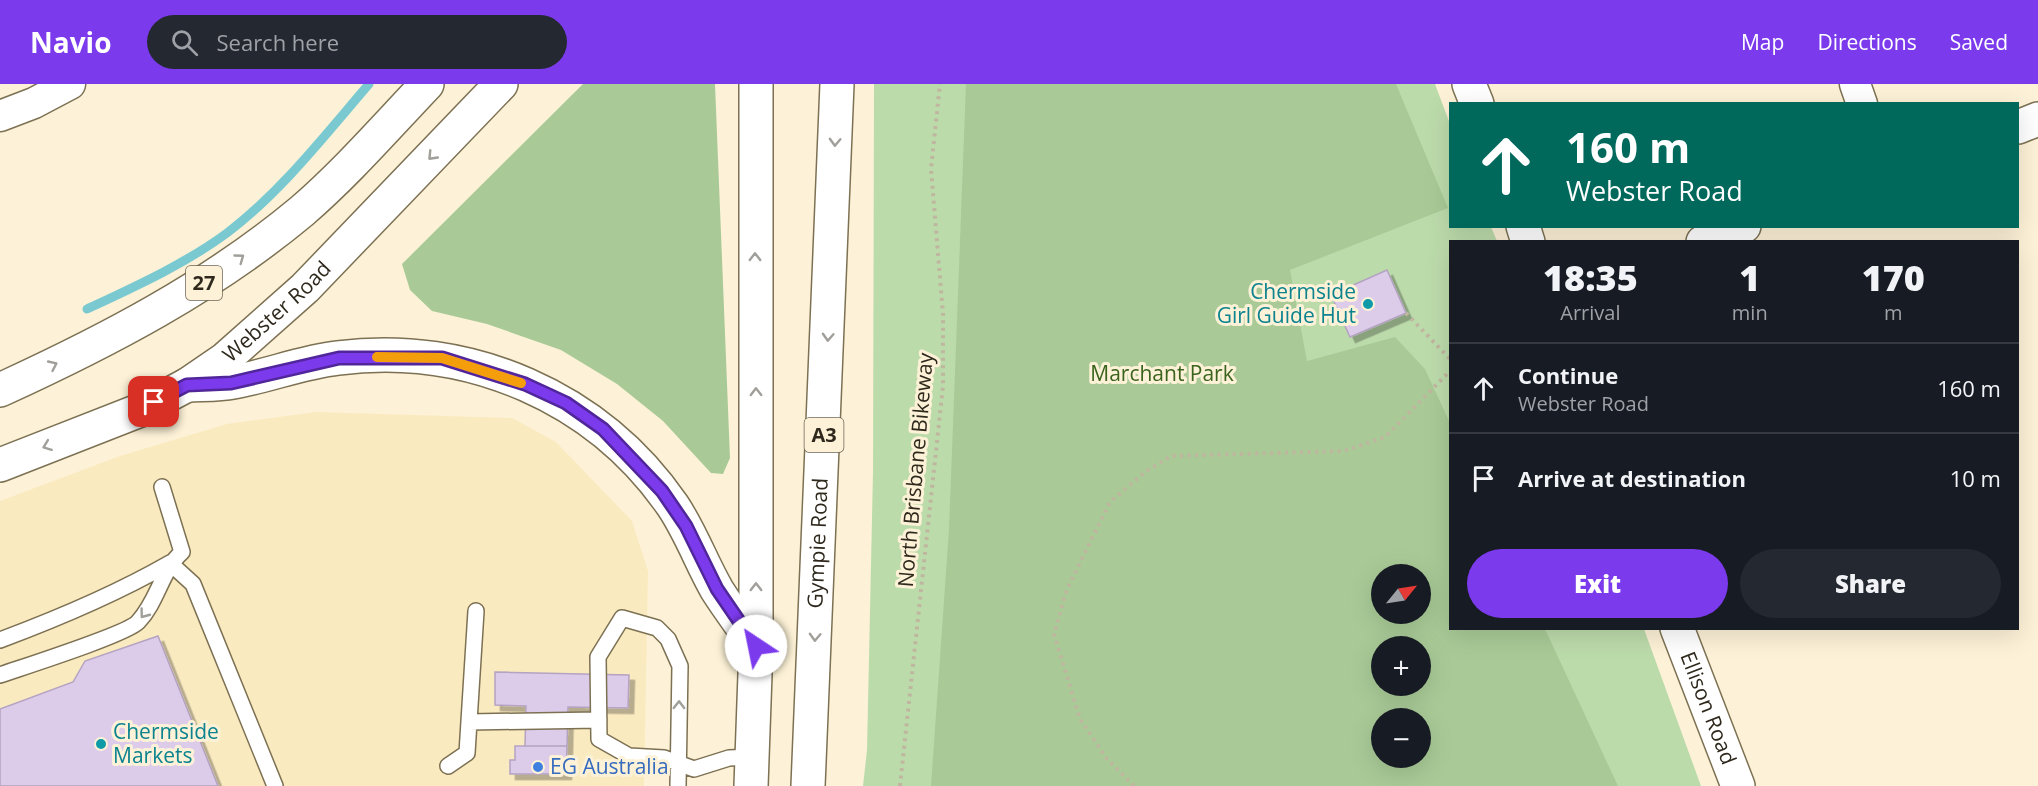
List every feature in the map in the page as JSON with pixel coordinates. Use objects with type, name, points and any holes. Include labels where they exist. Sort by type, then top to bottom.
[{"type":"main road","name":"27","points":[[0,390],[93,347],[163,308],[236,261],[303,210],[427,84]]},
{"type":"main road","name":"Webster Road","points":[[0,465],[138,411],[187,385],[225,359],[305,288],[501,84]]},
{"type":"main road","points":[[752,772],[756,646],[756,84]]},
{"type":"main road","name":"Gympie Road","points":[[808,786],[837,84]]},
{"type":"main road","points":[[1469,84],[1476,102]]},
{"type":"main road","points":[[2019,127],[2038,119]]},
{"type":"main road","points":[[1708,240],[1739,228]]},
{"type":"main road","points":[[187,385],[231,383],[339,358],[391,356],[442,358],[525,384],[566,403],[603,429],[655,483],[686,526],[717,589],[756,646]]},
{"type":"main road","name":"Ellison Road","points":[[1678,630],[1738,786]]},
{"type":"street","points":[[0,116],[34,103],[70,84]]},
{"type":"street","points":[[1855,84],[1861,102]]},
{"type":"lane","points":[[0,640],[74,611],[140,580],[182,552],[162,487]]},
{"type":"lane","points":[[0,675],[132,627],[154,601],[170,562]]},
{"type":"lane","points":[[170,562],[193,584],[275,786]]},
{"type":"lane","points":[[448,766],[467,753],[476,611]]},
{"type":"lane","points":[[678,786],[678,763],[680,666],[675,651],[668,639],[657,628],[622,618],[598,657],[599,739],[629,756],[664,758],[678,763],[694,770],[729,758],[752,772]]},
{"type":"lane","points":[[469,722],[599,720]]},
{"type":"path","name":"North Brisbane Bikeway","points":[[900,786],[943,386],[943,314],[931,169],[940,84]]},
{"type":"path","points":[[1406,313],[1449,358]]},
{"type":"path","points":[[1134,786],[1107,759],[1080,719],[1054,634],[1067,589],[1110,502],[1145,472],[1171,456],[1344,451],[1385,437],[1449,372]]},
{"type":"shaded area","name":"Chermside Markets","points":[[316,412],[512,418],[556,442],[632,521],[648,571],[644,786],[0,786],[0,501],[120,456],[227,424]]},
{"type":"green space","points":[[583,84],[715,84],[730,458],[723,474],[711,473],[663,421],[617,384],[561,350],[487,324],[432,311],[410,290],[402,264]]},
{"type":"green space","name":"Marchant Park","points":[[874,84],[1435,84],[1449,121],[1449,228],[1491,228],[1497,240],[1449,240],[1449,630],[1644,630],[1701,786],[863,786],[867,750],[873,471]]},
{"type":"green space","name":"Marchant Park","points":[[966,84],[1396,84],[1448,208],[1290,270],[1307,361],[1395,337],[1425,369],[1449,421],[1449,630],[1545,630],[1618,786],[931,786],[949,529]]},
{"type":"building","name":"Chermside Girl Guide Hut","points":[[1387,270],[1406,313],[1350,337],[1331,295]]},
{"type":"building","name":"Chermside Markets","points":[[158,636],[218,786],[0,786],[0,709],[73,682],[85,661]]},
{"type":"building","points":[[495,672],[629,675],[628,708],[568,707],[567,746],[525,746],[526,706],[495,705]]},
{"type":"building","name":"EG Australia","points":[[515,746],[567,746],[566,774],[510,774],[510,760],[515,760]]},
{"type":"waterway","points":[[87,309],[177,265],[227,233],[266,200],[369,84]]},
{"type":"slow traffic","points":[[377,357],[442,358],[521,383]]},
{"type":"place","name":"Chermside Girl Guide Hut","points":[[1368,304]]},
{"type":"place","name":"Chermside Markets","points":[[101,744]]},
{"type":"place","name":"EG Australia","points":[[538,767]]},
{"type":"route","points":[[154,402],[187,385],[231,383],[287,368],[339,358],[391,356],[442,358],[525,384],[566,403],[603,429],[662,491],[686,526],[717,589],[756,646]]}]
